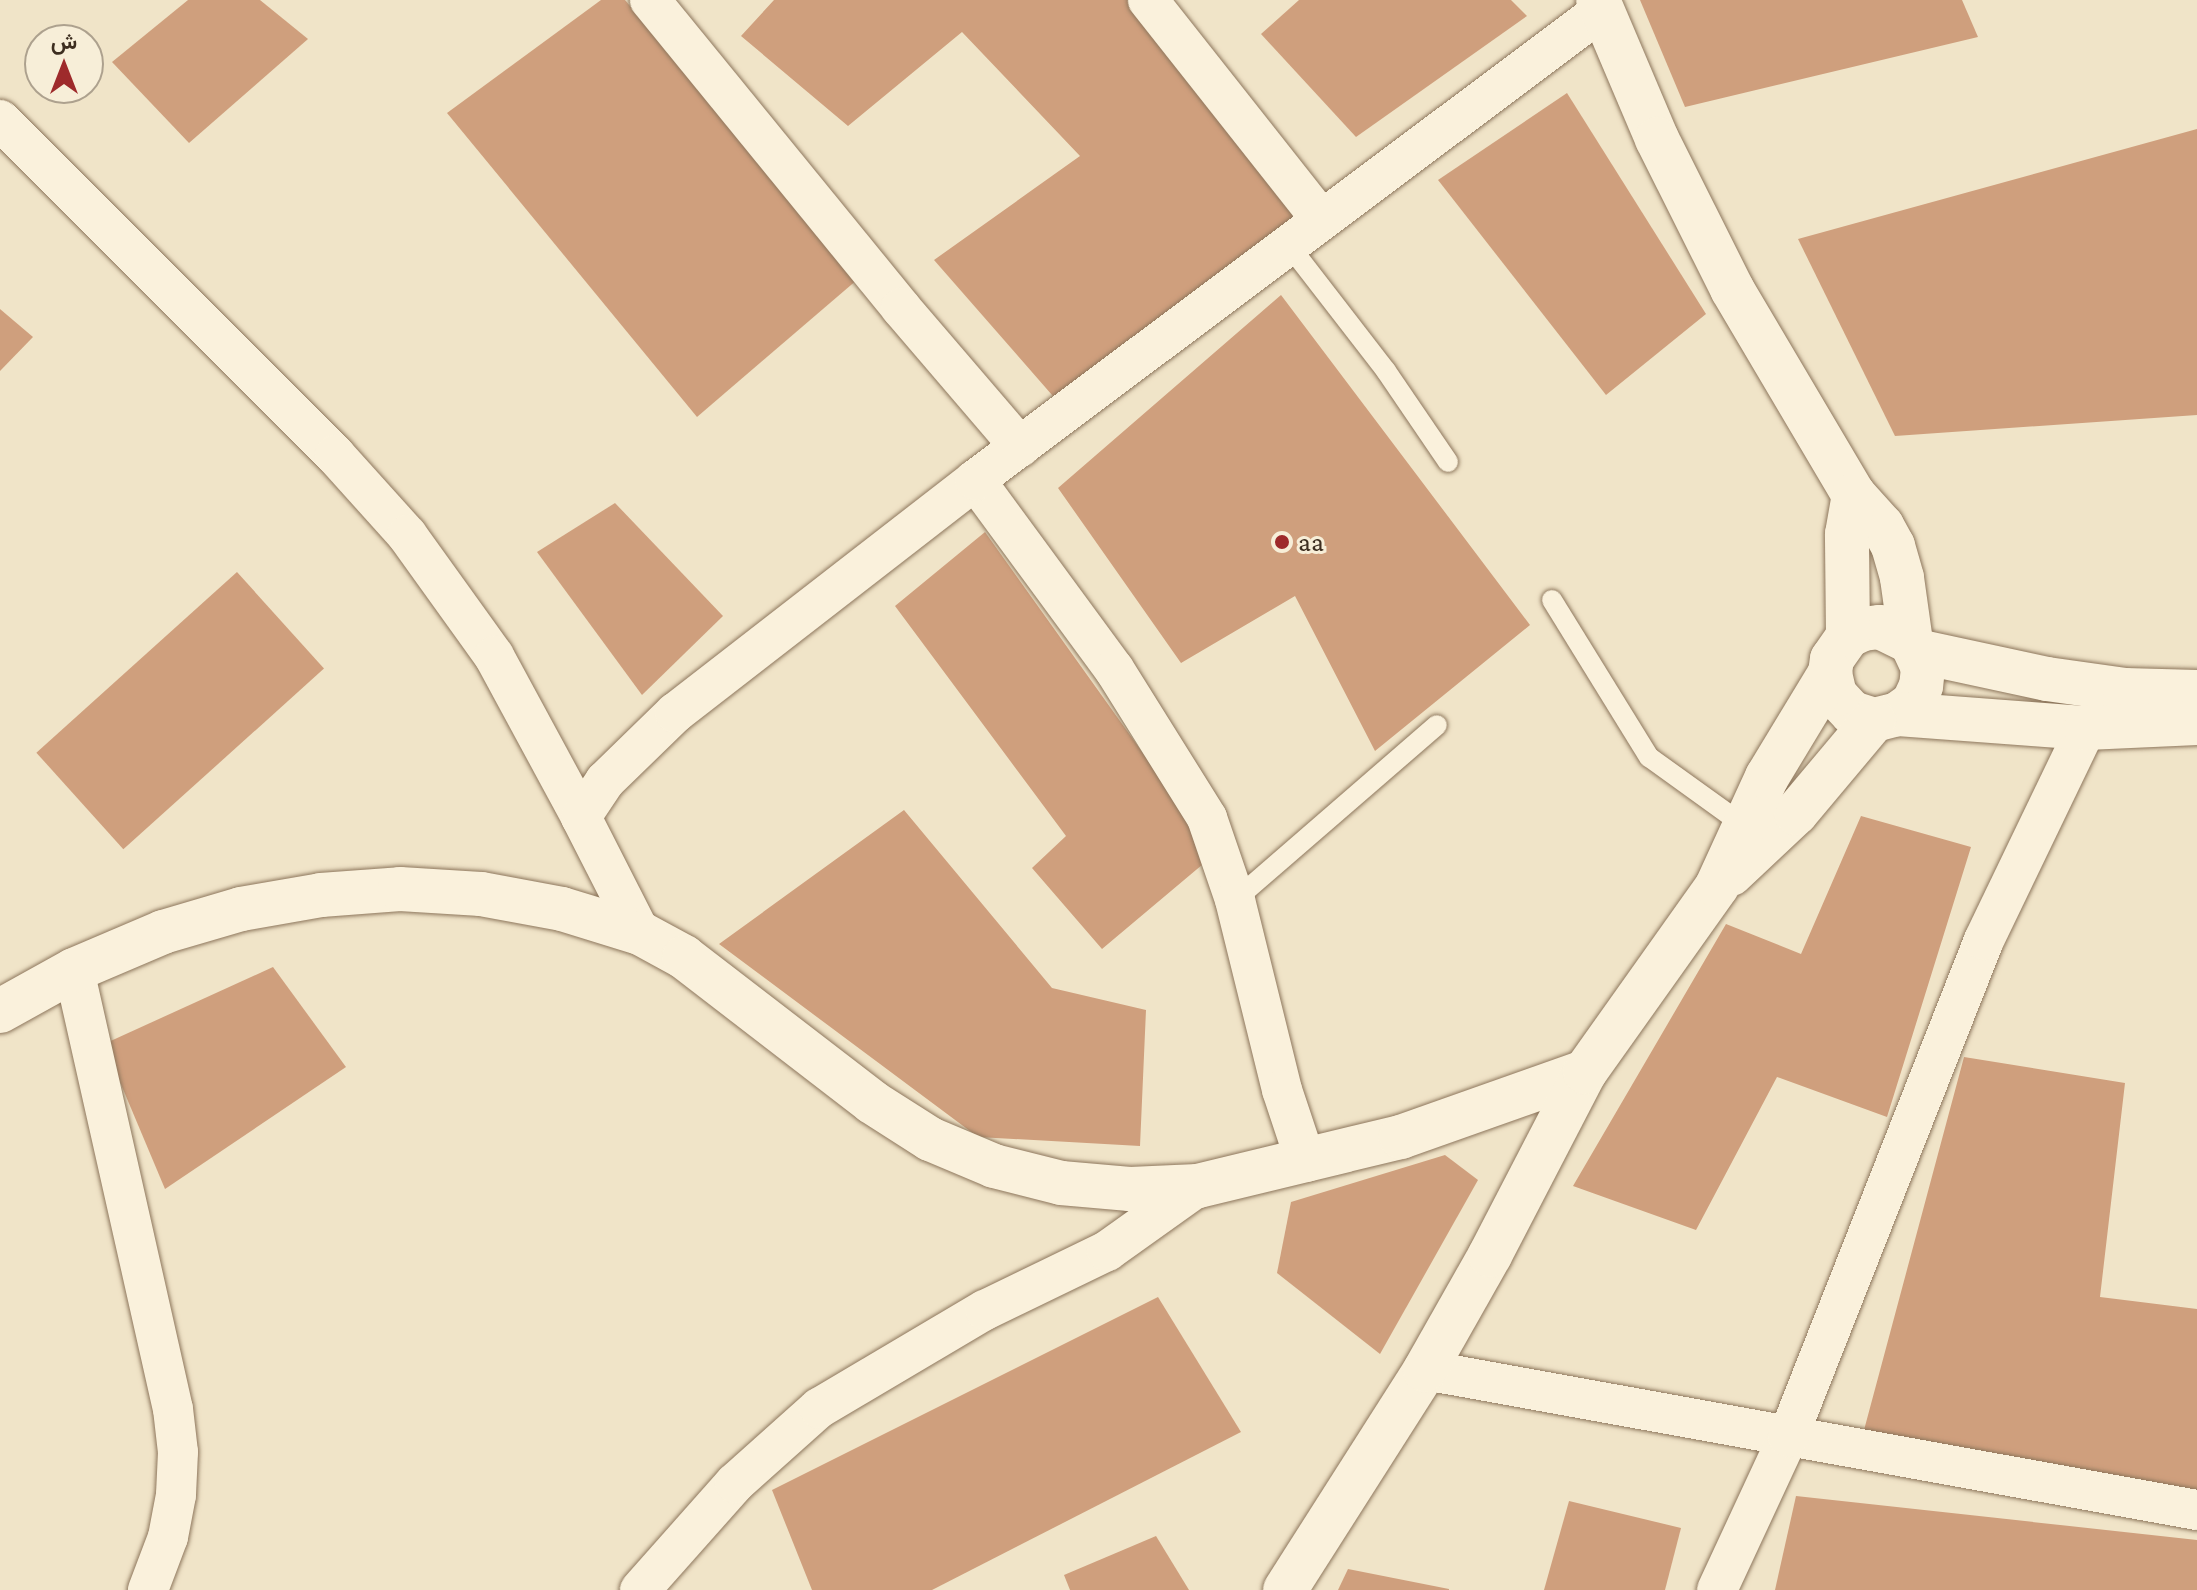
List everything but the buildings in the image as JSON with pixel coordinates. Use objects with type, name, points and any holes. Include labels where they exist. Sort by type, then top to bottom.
[{"type":"street","points":[[650,0],[901,308],[1020,447]]},
{"type":"street","points":[[1148,0],[1321,219]]},
{"type":"street","points":[[581,817],[605,781],[675,713],[975,480],[1600,6],[1657,139],[1732,289],[1854,495],[1882,526],[1893,546],[1914,646],[1923,668],[1921,686],[1913,703],[1886,717],[1796,813],[1717,886]]},
{"type":"street","points":[[0,120],[335,455],[407,535],[494,656],[640,933]]},
{"type":"street","points":[[975,480],[1114,669],[1207,818],[1235,900],[1282,1090],[1306,1162]]},
{"type":"street","points":[[1854,495],[1847,534],[1835,695],[1852,713],[2086,728],[2197,723]]},
{"type":"street","points":[[1285,1590],[1425,1370],[1490,1255],[1585,1072],[1717,886],[1767,777],[1839,654],[1880,627],[1914,646],[2047,679],[2125,690],[2197,692]]},
{"type":"street","points":[[1717,1590],[1788,1437],[1984,940],[2086,728]]},
{"type":"street","points":[[0,1011],[74,970],[163,932],[241,909],[321,895],[400,889],[481,894],[562,909],[640,933],[684,957],[872,1102],[930,1139],[994,1166],[1061,1183],[1130,1189],[1198,1186],[1306,1162],[1414,1132],[1585,1072]]},
{"type":"street","points":[[74,970],[173,1409],[178,1452],[176,1495],[168,1537],[148,1590]]},
{"type":"street","points":[[640,1590],[735,1483],[819,1408],[985,1310],[1107,1251],[1198,1186]]},
{"type":"street","points":[[1425,1370],[2197,1510]]},
{"type":"lane","points":[[1288,244],[1386,371],[1448,462]]},
{"type":"lane","points":[[1552,600],[1649,757],[1734,818],[1747,819]]},
{"type":"lane","points":[[1235,900],[1437,725]]},
{"type":"place","name":"aa","points":[[1282,542]]}]
